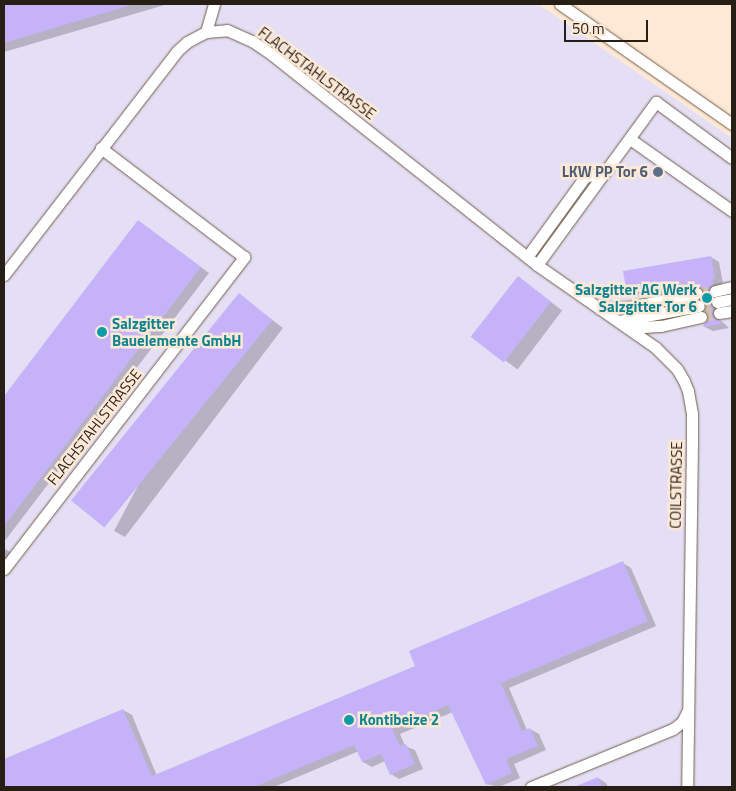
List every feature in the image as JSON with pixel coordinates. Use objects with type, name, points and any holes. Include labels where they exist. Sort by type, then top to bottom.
[{"type":"street","points":[[206,32],[214,4]]},
{"type":"street","points":[[560,4],[732,124]]},
{"type":"street","name":"FLACHSTAHLSTRASSE","points":[[4,275],[177,51],[186,42],[206,32],[227,30],[252,41],[537,265],[600,309]]},
{"type":"street","points":[[537,265],[656,102],[732,158]]},
{"type":"street","points":[[630,139],[732,211]]},
{"type":"street","name":"FLACHSTAHLSTRASSE","points":[[4,569],[244,257],[101,148]]},
{"type":"street","points":[[528,257],[585,177],[604,172]]},
{"type":"street","points":[[717,302],[732,287]]},
{"type":"street","points":[[600,309],[630,307],[697,294]]},
{"type":"street","points":[[717,302],[732,299]]},
{"type":"street","points":[[717,302],[732,311]]},
{"type":"street","name":"COILSTRASSE","points":[[600,309],[655,347],[676,369],[688,391],[692,442],[687,787]]},
{"type":"street","points":[[619,322],[700,312],[661,326],[630,328]]},
{"type":"street","name":"COILSTRASSE","points":[[531,787],[673,729],[682,722],[686,715],[688,702]]},
{"type":"shaded area","points":[[4,4],[538,4],[732,138],[732,787],[4,787]]},
{"type":"building","points":[[4,4],[127,4],[128,6],[4,43]]},
{"type":"building","name":"Salzgitter Bauelemente GmbH","points":[[138,220],[201,267],[4,526],[4,396]]},
{"type":"building","points":[[711,256],[715,278],[708,292],[711,297],[710,304],[713,308],[712,315],[716,320],[720,320],[721,324],[703,327],[708,316],[705,311],[706,304],[701,299],[704,292],[702,288],[695,286],[695,282],[627,294],[623,271]]},
{"type":"building","points":[[518,276],[551,302],[504,363],[471,337]]},
{"type":"building","points":[[239,293],[272,320],[104,528],[71,500]]},
{"type":"building","points":[[623,561],[648,621],[501,683],[522,731],[530,728],[538,746],[506,759],[512,773],[486,785],[448,705],[392,729],[400,746],[406,744],[415,764],[390,775],[381,754],[362,762],[354,745],[254,787],[4,787],[4,759],[123,709],[152,776],[415,666],[409,651]]},
{"type":"building","points":[[598,777],[602,787],[574,787]]},
{"type":"tunnel","points":[[697,293],[715,291]]},
{"type":"tunnel","points":[[699,306],[717,302]]},
{"type":"tunnel","points":[[701,317],[719,313]]},
{"type":"place","name":"LKW PP Tor 6","points":[[658,172]]},
{"type":"place","name":"Salzgitter AG Werk Salzgitter Tor 6","points":[[707,298]]},
{"type":"place","name":"Salzgitter Bauelemente GmbH","points":[[102,332]]},
{"type":"place","name":"Kontibeize 2","points":[[349,720]]}]
